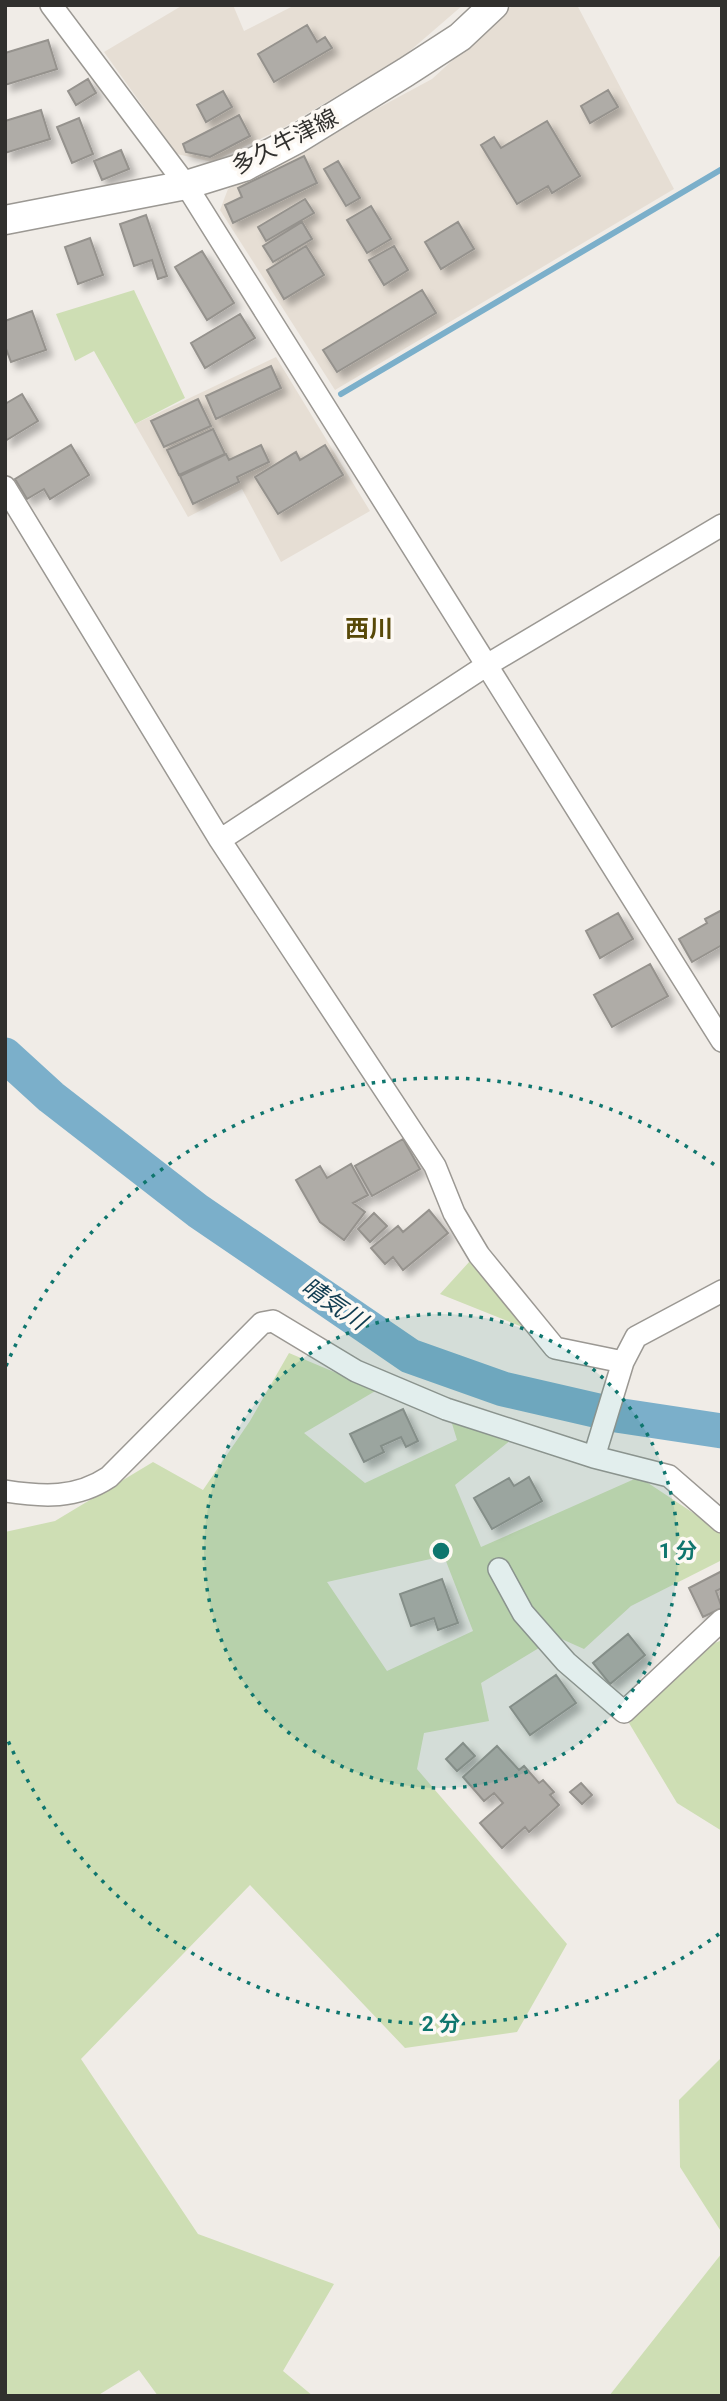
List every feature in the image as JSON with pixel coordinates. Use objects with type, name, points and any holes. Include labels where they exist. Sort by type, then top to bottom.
[{"type":"main road","name":"多久牛津線","points":[[5,220],[186,185],[244,167],[308,133],[460,37],[494,5]]},
{"type":"street","points":[[51,5],[186,185],[722,1041]]},
{"type":"street","points":[[5,487],[220,840],[435,1166],[454,1213],[479,1255],[555,1348],[623,1362]]},
{"type":"street","points":[[220,840],[486,665],[722,525]]},
{"type":"street","points":[[594,1457],[623,1362],[636,1337],[722,1291]]},
{"type":"street","points":[[5,1491],[36,1496],[67,1495],[91,1489],[109,1477],[262,1323],[273,1321],[356,1371],[400,1391],[594,1457],[669,1476],[722,1522]]},
{"type":"street","points":[[499,1569],[523,1613],[566,1662],[624,1712],[722,1620]]},
{"type":"shaded area","points":[[183,5],[233,5],[244,31],[295,5],[463,5],[404,56],[283,128],[212,162],[177,154],[104,52]]},
{"type":"shaded area","points":[[513,5],[577,5],[674,189],[335,390],[220,210],[228,189],[432,79]]},
{"type":"shaded area","points":[[276,357],[370,511],[281,562],[242,489],[188,517],[135,424]]},
{"type":"green space","points":[[134,290],[185,398],[135,424],[94,351],[75,361],[56,314]]},
{"type":"green space","points":[[480,1250],[557,1341],[440,1294]]},
{"type":"green space","points":[[289,1353],[377,1390],[304,1433],[365,1483],[457,1440],[450,1417],[516,1436],[455,1485],[481,1547],[639,1477],[722,1532],[722,1560],[631,1606],[584,1649],[557,1637],[481,1683],[489,1721],[424,1733],[417,1769],[567,1944],[517,2032],[405,2048],[250,1885],[81,2059],[198,2234],[334,2284],[283,2371],[313,2396],[158,2396],[139,2370],[97,2396],[5,2396],[5,1532],[55,1521],[153,1462],[203,1490],[250,1421]],"holes":[[[444,1556],[473,1631],[387,1671],[327,1582]]]},
{"type":"green space","points":[[722,1640],[722,1831],[677,1803],[629,1723],[710,1645]]},
{"type":"green space","points":[[722,2057],[722,2233],[680,2167],[679,2100]]},
{"type":"green space","points":[[722,2253],[722,2396],[609,2396]]},
{"type":"building","points":[[307,25],[317,42],[325,37],[332,48],[274,82],[258,54]]},
{"type":"building","points":[[48,40],[57,69],[5,85],[5,53]]},
{"type":"building","points":[[88,79],[96,93],[76,105],[68,91]]},
{"type":"building","points":[[608,90],[618,107],[590,123],[581,106]]},
{"type":"building","points":[[223,91],[232,107],[206,122],[197,105]]},
{"type":"building","points":[[41,110],[50,139],[5,153],[5,121]]},
{"type":"building","points":[[239,115],[250,136],[210,157],[186,152],[183,144]]},
{"type":"building","points":[[79,118],[93,154],[72,163],[57,127]]},
{"type":"building","points":[[547,121],[580,176],[552,193],[548,186],[517,204],[481,145],[494,137],[501,148]]},
{"type":"building","points":[[121,150],[129,169],[102,180],[94,161]]},
{"type":"building","points":[[304,156],[317,183],[233,223],[225,205],[242,197],[238,188]]},
{"type":"building","points":[[338,161],[360,198],[346,206],[324,169]]},
{"type":"building","points":[[305,199],[314,213],[266,241],[258,227]]},
{"type":"building","points":[[371,206],[391,239],[367,253],[347,220]]},
{"type":"building","points":[[146,215],[167,276],[158,279],[152,260],[134,266],[120,224]]},
{"type":"building","points":[[302,222],[312,239],[273,262],[263,246]]},
{"type":"building","points":[[458,222],[474,249],[441,269],[425,242]]},
{"type":"building","points":[[90,238],[103,275],[78,284],[65,247]]},
{"type":"building","points":[[306,246],[324,275],[284,299],[267,270]]},
{"type":"building","points":[[394,246],[408,270],[384,285],[369,260]]},
{"type":"building","points":[[202,251],[234,303],[207,320],[175,267]]},
{"type":"building","points":[[422,290],[436,313],[337,372],[323,350]]},
{"type":"building","points":[[32,311],[46,350],[11,362],[5,346],[5,321]]},
{"type":"building","points":[[240,314],[255,338],[205,368],[191,343]]},
{"type":"building","points":[[271,366],[281,388],[216,419],[206,396]]},
{"type":"building","points":[[22,394],[38,421],[5,441],[5,404]]},
{"type":"building","points":[[198,399],[211,426],[164,447],[151,421]]},
{"type":"building","points":[[213,429],[225,454],[179,475],[167,450]]},
{"type":"building","points":[[71,445],[89,475],[50,499],[44,489],[27,499],[15,479]]},
{"type":"building","points":[[261,445],[269,462],[237,477],[239,482],[193,504],[180,476],[226,454],[229,460]]},
{"type":"building","points":[[325,445],[343,475],[278,514],[255,477],[296,452],[300,460]]},
{"type":"building","points":[[722,910],[722,945],[692,962],[679,939],[707,923],[705,919]]},
{"type":"building","points":[[618,913],[633,939],[600,958],[586,931]]},
{"type":"building","points":[[650,964],[668,996],[612,1027],[594,995]]},
{"type":"building","points":[[403,1139],[420,1169],[372,1196],[355,1166]]},
{"type":"building","points":[[351,1164],[368,1195],[353,1203],[365,1212],[344,1240],[320,1222],[296,1180],[320,1166],[327,1178]]},
{"type":"building","points":[[429,1210],[448,1233],[403,1270],[393,1257],[385,1264],[371,1248],[398,1226],[403,1232]]},
{"type":"building","points":[[374,1213],[387,1226],[370,1242],[358,1229]]},
{"type":"building","points":[[403,1409],[418,1441],[406,1447],[401,1437],[381,1446],[384,1452],[364,1462],[350,1434]]},
{"type":"building","points":[[529,1477],[542,1501],[492,1529],[474,1498],[509,1478],[514,1486]]},
{"type":"building","points":[[722,1571],[722,1588],[716,1591],[722,1608],[703,1617],[689,1588]]},
{"type":"building","points":[[442,1579],[458,1623],[438,1630],[434,1618],[411,1626],[400,1594]]},
{"type":"building","points":[[628,1634],[645,1655],[610,1684],[593,1663]]},
{"type":"building","points":[[556,1675],[576,1703],[530,1735],[510,1707]]},
{"type":"building","points":[[463,1743],[475,1756],[457,1771],[446,1759]]},
{"type":"building","points":[[497,1746],[519,1770],[524,1766],[539,1783],[543,1780],[554,1792],[550,1795],[559,1805],[529,1832],[525,1827],[502,1848],[480,1823],[503,1803],[494,1793],[484,1801],[463,1777]]},
{"type":"building","points":[[581,1783],[592,1795],[582,1804],[570,1792]]},
{"type":"waterway","points":[[341,394],[722,169]]},
{"type":"waterway","name":"晴気川","points":[[5,1055],[51,1097],[198,1211],[410,1356],[503,1389],[616,1415],[722,1431]]},
{"type":"district","name":"西川","points":[[369,629]]}]
